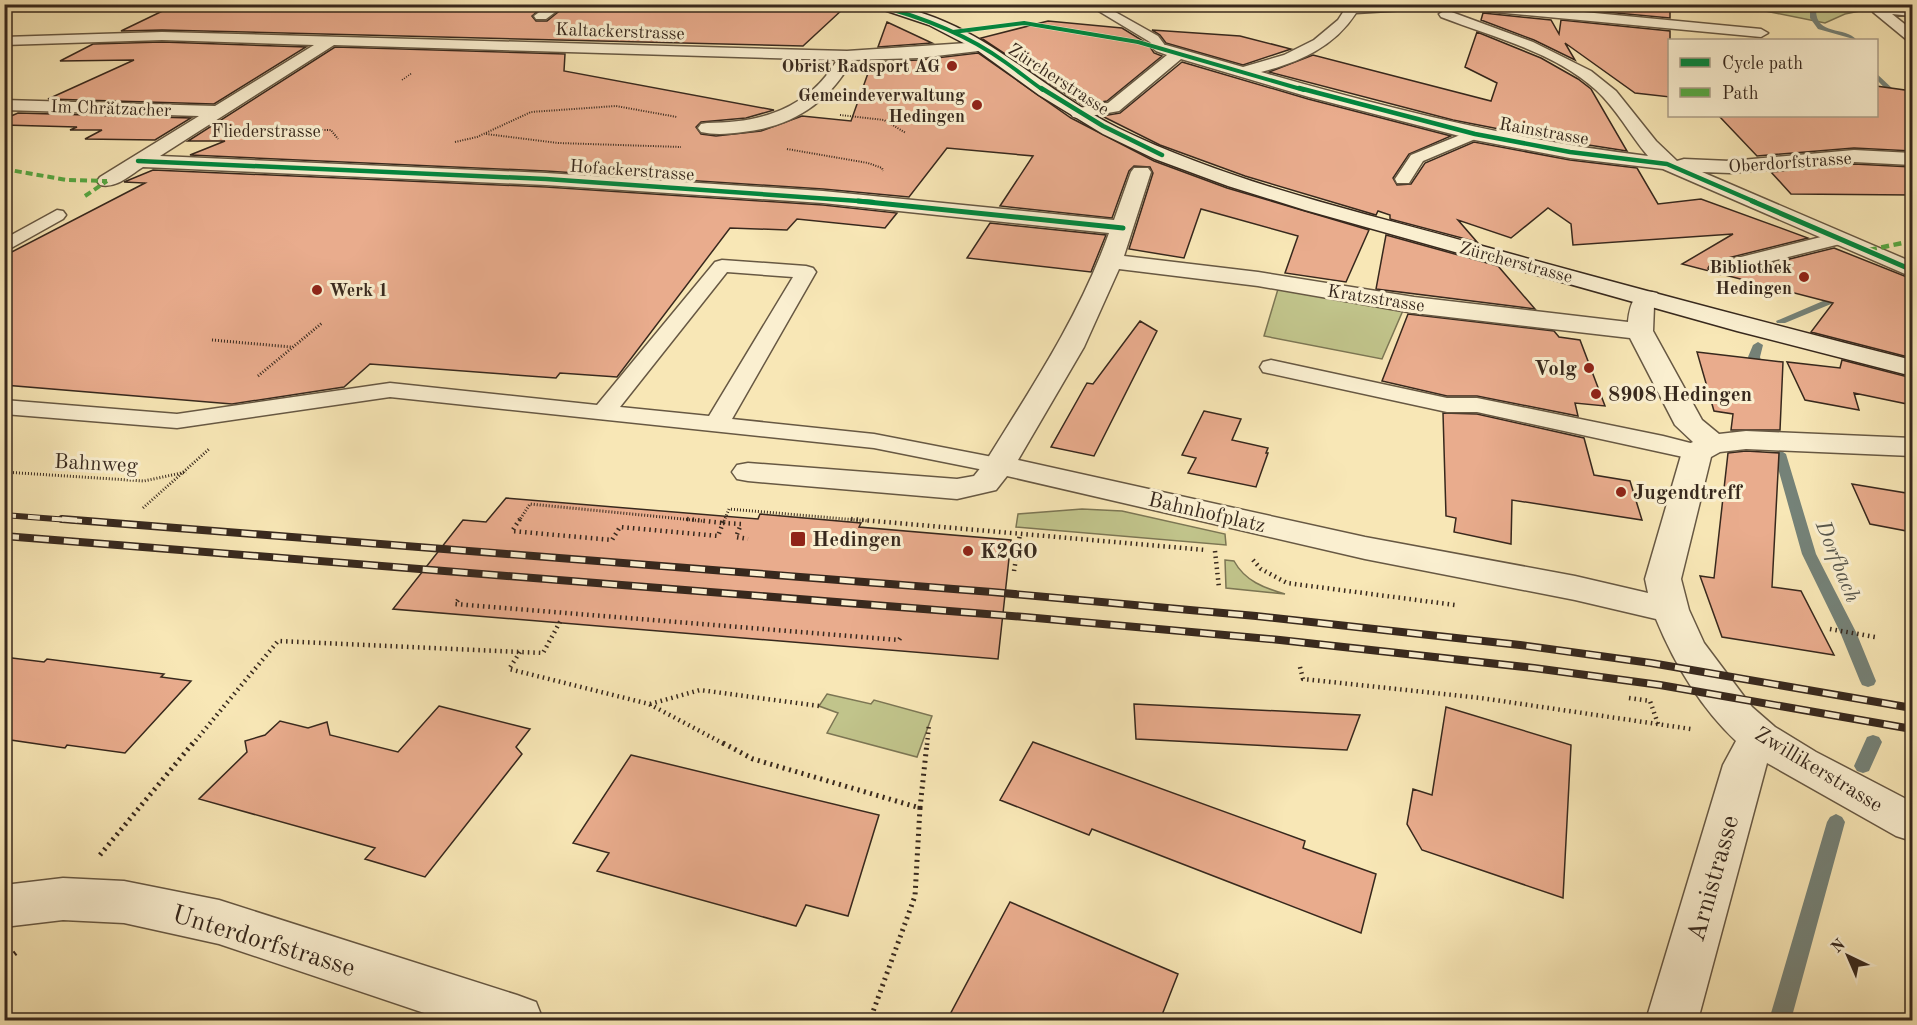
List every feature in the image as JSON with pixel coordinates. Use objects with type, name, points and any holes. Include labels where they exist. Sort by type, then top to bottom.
[{"type":"street","points":[[541,16],[560,4]]},
{"type":"street","name":"Zürcherstrasse","points":[[873,4],[926,19],[982,47],[1079,113],[1143,147],[1235,182],[1323,209],[1746,326],[1912,368]]},
{"type":"street","points":[[1422,4],[1540,51],[1582,72],[1612,97],[1649,148],[1667,164]]},
{"type":"street","points":[[1242,72],[1297,56],[1343,25],[1352,9],[1422,4],[1473,6],[1761,33]]},
{"type":"street","points":[[1912,12],[1892,10],[1880,12],[1912,37]]},
{"type":"street","name":"Kaltackerstrasse","points":[[4,41],[162,36],[848,56],[982,47]]},
{"type":"street","points":[[107,181],[332,40]]},
{"type":"street","points":[[1079,113],[1113,107],[1166,51]]},
{"type":"street","name":"Rainstrasse","points":[[1166,51],[1475,135],[1570,152],[1667,164],[1912,270]]},
{"type":"street","points":[[707,128],[735,135],[761,133],[822,94],[848,56]]},
{"type":"street","name":"Im Chrätzacher","points":[[4,105],[218,111]]},
{"type":"street","name":"Oberdorfstrasse","points":[[1667,164],[1730,167],[1854,156],[1912,159]]},
{"type":"street","name":"Hofackerstrasse","points":[[138,161],[546,179],[868,201],[1123,228]]},
{"type":"street","points":[[748,472],[957,489],[985,483],[999,465],[1071,346],[1111,261],[1142,172]]},
{"type":"street","name":"Kratzstrasse","points":[[1111,261],[1258,279],[1414,305],[1640,331]]},
{"type":"street","points":[[1648,298],[1641,306],[1640,331],[1690,425],[1705,448],[1746,440],[1912,447]]},
{"type":"street","name":"Zwillikerstrasse","points":[[1705,448],[1663,579],[1671,610],[1686,645],[1701,670],[1738,718],[1760,738],[1801,764],[1912,823]]},
{"type":"street","name":"Bahnhofplatz","points":[[999,465],[1365,548],[1575,588],[1671,610]]},
{"type":"street","name":"Arnistrasse","points":[[1672,1020],[1744,765],[1760,738]]},
{"type":"street","name":"Unterdorfstrasse","points":[[4,906],[63,899],[124,902],[219,922],[517,1020]]},
{"type":"lane","points":[[1093,5],[1112,4]]},
{"type":"lane","points":[[1093,5],[1154,39],[1166,51]]},
{"type":"lane","points":[[1403,179],[1417,158],[1475,135]]},
{"type":"lane","points":[[4,247],[57,215]]},
{"type":"lane","points":[[1720,268],[1837,239]]},
{"type":"lane","points":[[604,411],[722,266],[806,272],[717,424]]},
{"type":"lane","points":[[1270,367],[1448,405],[1477,405],[1663,443],[1705,448]]},
{"type":"lane","points":[[4,407],[177,421],[390,390],[874,441],[999,465]]},
{"type":"path","points":[[402,80],[412,73],[409,70]]},
{"type":"path","points":[[447,144],[485,134],[531,112],[616,106],[684,117]]},
{"type":"path","points":[[798,109],[888,120],[896,123],[906,133]]},
{"type":"path","points":[[761,133],[782,148],[868,163],[882,168],[883,175],[868,201]]},
{"type":"path","points":[[485,134],[558,143],[643,144],[675,148],[735,135]]},
{"type":"path","points":[[254,380],[322,323]]},
{"type":"path","points":[[212,340],[292,347]]},
{"type":"path","points":[[143,508],[215,444]]},
{"type":"path","points":[[748,539],[736,537],[741,524],[723,523],[530,504],[512,531],[612,540],[620,527],[718,536],[723,523],[729,509],[1226,552]]},
{"type":"path","points":[[1014,571],[1020,534]]},
{"type":"path","points":[[1215,551],[1219,588]]},
{"type":"path","points":[[1249,556],[1261,569],[1287,583],[1462,606]]},
{"type":"path","points":[[458,600],[455,604],[899,640],[901,636]]},
{"type":"path","points":[[99,856],[278,641],[543,653],[561,620]]},
{"type":"path","points":[[1830,629],[1875,637]]},
{"type":"path","points":[[520,652],[509,669],[649,704],[753,759],[920,808]]},
{"type":"path","points":[[1300,668],[1302,678],[1481,698],[1658,724],[1650,701],[1629,698]]},
{"type":"path","points":[[649,704],[700,690],[819,706]]},
{"type":"path","points":[[870,1020],[915,896],[920,808],[929,724]]},
{"type":"green space","points":[[1762,4],[1863,5],[1865,10],[1845,14],[1825,23],[1760,10]]},
{"type":"green space","points":[[1278,289],[1404,308],[1382,359],[1264,336]]},
{"type":"green space","points":[[1082,509],[1122,511],[1225,534],[1226,545],[1016,527],[1018,514]]},
{"type":"green space","points":[[1225,560],[1234,561],[1249,579],[1256,583],[1285,594],[1226,588]]},
{"type":"green space","points":[[827,694],[871,704],[874,700],[932,716],[917,757],[827,733],[838,713],[819,706]]},
{"type":"building","points":[[177,4],[546,4],[532,16],[536,21],[547,21],[568,4],[788,4],[787,6],[843,9],[803,46],[162,30],[121,31]]},
{"type":"building","points":[[1562,4],[1607,4],[1670,10],[1670,18],[1562,8]]},
{"type":"building","points":[[1483,13],[1551,20],[1559,34],[1561,20],[1670,31],[1668,97],[1635,93],[1565,43],[1575,60],[1534,40],[1481,20]]},
{"type":"building","points":[[1048,21],[1122,28],[1148,44],[1154,53],[1162,56],[1107,101],[1083,105],[981,38]]},
{"type":"building","points":[[887,22],[932,43],[878,47]]},
{"type":"building","points":[[1152,30],[1240,36],[1291,49],[1243,65],[1166,43]]},
{"type":"building","points":[[1477,32],[1541,58],[1591,89],[1627,151],[1453,120],[1269,72],[1313,55],[1491,101],[1497,83],[1465,67]]},
{"type":"building","points":[[162,42],[306,47],[214,104],[48,99],[134,60],[60,61],[93,44]]},
{"type":"building","points":[[335,47],[565,54],[564,71],[774,110],[746,118],[701,122],[696,127],[701,134],[716,136],[761,131],[802,116],[851,121],[872,62],[919,60],[978,53],[1071,118],[1154,161],[1227,188],[1369,230],[1346,282],[1285,273],[1298,236],[1201,209],[1184,258],[1129,249],[1153,173],[1150,167],[1134,166],[1129,171],[1112,218],[1000,206],[1033,156],[947,148],[909,197],[823,189],[546,171],[190,155],[225,141],[188,141]]},
{"type":"building","points":[[1182,62],[1308,99],[1451,136],[1409,154],[1393,178],[1397,185],[1411,184],[1425,163],[1474,142],[1570,160],[1637,168],[1658,204],[1701,199],[1808,238],[1712,262],[1708,268],[1709,271],[1682,264],[1733,234],[1573,245],[1571,224],[1548,208],[1511,238],[1458,220],[1477,242],[1390,219],[1390,215],[1378,211],[1376,215],[1245,176],[1160,145],[1102,116],[1120,113]]},
{"type":"building","points":[[1878,86],[1912,91],[1912,151],[1854,148],[1757,156],[1720,117],[1878,117]]},
{"type":"building","points":[[18,113],[191,118],[155,140],[85,139],[102,130],[4,125],[4,119]]},
{"type":"building","points":[[1854,164],[1912,167],[1912,195],[1791,194],[1771,172]]},
{"type":"building","name":"Werk 1","points":[[153,170],[546,187],[823,205],[897,213],[885,228],[797,219],[787,230],[730,228],[617,377],[560,373],[556,378],[370,364],[344,387],[232,404],[4,385],[4,256],[145,183],[124,182]]},
{"type":"building","points":[[990,223],[1106,235],[1091,272],[967,258]]},
{"type":"building","points":[[1386,235],[1498,266],[1535,309],[1376,289]]},
{"type":"building","points":[[1834,248],[1912,279],[1912,358],[1811,332],[1833,303],[1725,275]]},
{"type":"building","points":[[1408,314],[1554,331],[1559,337],[1580,340],[1605,406],[1575,403],[1578,416],[1477,396],[1447,396],[1382,381]]},
{"type":"building","points":[[1140,321],[1157,331],[1094,456],[1051,447],[1087,383],[1093,384]]},
{"type":"building","points":[[1697,352],[1783,362],[1780,430],[1731,430],[1733,414],[1714,411]]},
{"type":"building","points":[[1842,360],[1912,378],[1912,405],[1854,393],[1859,410],[1805,400],[1787,362],[1840,368]]},
{"type":"building","points":[[1204,411],[1241,419],[1232,440],[1268,448],[1256,487],[1188,473],[1196,458],[1182,455]]},
{"type":"building","points":[[1443,413],[1477,414],[1584,438],[1594,475],[1630,481],[1642,520],[1512,500],[1511,544],[1454,532],[1456,518],[1446,516]]},
{"type":"building","points":[[1746,451],[1779,453],[1772,587],[1801,591],[1834,655],[1722,637],[1700,576],[1714,578],[1728,453]]},
{"type":"building","points":[[1852,484],[1912,494],[1912,532],[1870,524]]},
{"type":"building","points":[[506,498],[758,519],[760,514],[861,523],[859,527],[1011,540],[998,659],[393,609],[463,520],[486,522]]},
{"type":"building","points":[[4,657],[44,662],[47,659],[164,674],[161,677],[191,681],[125,753],[67,745],[65,748],[4,739]]},
{"type":"building","points":[[1134,704],[1360,715],[1347,750],[1136,739]]},
{"type":"building","points":[[439,706],[530,729],[516,747],[522,754],[425,877],[365,859],[375,848],[199,799],[247,752],[245,741],[265,735],[280,721],[308,728],[327,722],[330,735],[398,752]]},
{"type":"building","points":[[1446,707],[1571,745],[1563,898],[1422,850],[1407,824],[1413,789],[1432,795]]},
{"type":"building","points":[[1033,742],[1305,841],[1303,848],[1376,874],[1361,933],[1092,829],[1089,835],[1000,800]]},
{"type":"building","points":[[631,755],[879,815],[848,916],[806,905],[796,926],[597,871],[609,853],[573,843]]},
{"type":"building","points":[[1010,902],[1178,974],[1160,1020],[947,1020]]},
{"type":"waterway","points":[[1825,4],[1813,9],[1813,18],[1820,28],[1853,39]]},
{"type":"waterway","points":[[1878,77],[1912,110]]},
{"type":"waterway","name":"Dorfbach","points":[[1781,321],[1844,295]]},
{"type":"waterway","name":"Dorfbach","points":[[1758,345],[1754,357],[1759,375]]},
{"type":"waterway","name":"Dorfbach","points":[[1780,454],[1809,554],[1848,632],[1868,681]]},
{"type":"waterway","name":"Dorfbach","points":[[1863,766],[1873,742]]},
{"type":"waterway","name":"Dorfbach","points":[[1780,1020],[1836,822]]},
{"type":"railway","points":[[4,515],[82,521]]},
{"type":"railway","points":[[62,519],[992,592],[1256,616],[1520,645],[1651,663],[1912,708]]},
{"type":"railway","points":[[4,536],[1025,617],[1280,640],[1534,668],[1660,685],[1912,729]]},
{"type":"marked path","points":[[4,169],[67,180],[107,181]]},
{"type":"marked path","points":[[85,196],[107,181]]},
{"type":"marked path","points":[[1869,250],[1912,241]]},
{"type":"cycle path","points":[[872,4],[908,14],[959,34],[1006,62],[1041,89],[1088,118],[1162,155]]},
{"type":"cycle path","points":[[953,32],[1024,23],[1138,42],[1315,93],[1475,134],[1570,152],[1667,164],[1912,270]]},
{"type":"cycle path","points":[[138,161],[546,179],[823,197],[1123,228]]},
{"type":"place","name":"Obrist Radsport AG","points":[[952,66]]},
{"type":"place","name":"Gemeindeverwaltung Hedingen","points":[[977,105]]},
{"type":"place","name":"Bibliothek Hedingen","points":[[1804,277]]},
{"type":"place","name":"Werk 1","points":[[317,290]]},
{"type":"place","name":"Volg","points":[[1589,368]]},
{"type":"place","name":"8908 Hedingen","points":[[1596,394]]},
{"type":"place","name":"Jugendtreff","points":[[1621,492]]},
{"type":"place","name":"Hedingen","points":[[798,539]]},
{"type":"place","name":"K2GO","points":[[968,551]]}]
